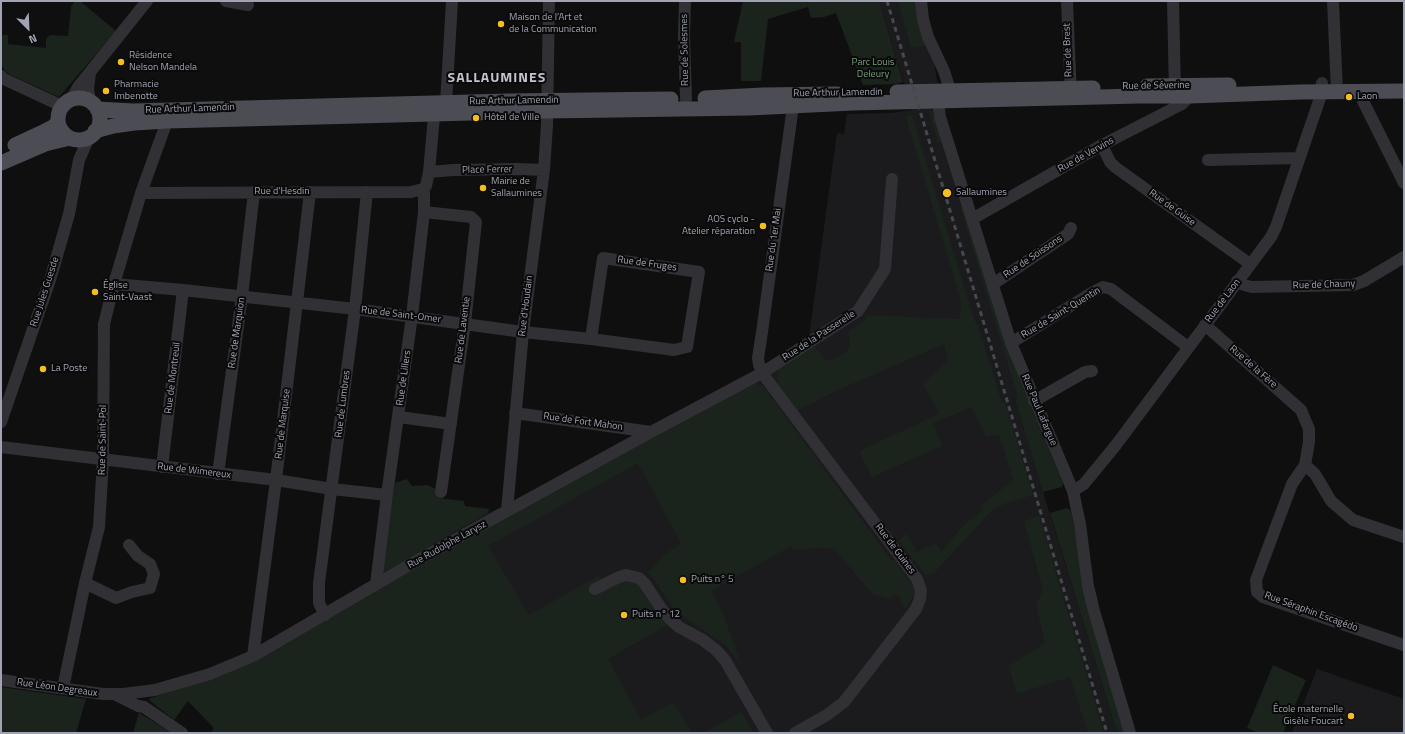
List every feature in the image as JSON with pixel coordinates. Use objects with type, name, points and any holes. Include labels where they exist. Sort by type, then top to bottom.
[{"type":"main road","points":[[1337,87],[1379,81],[1404,80]]},
{"type":"main road","name":"Rue de Séverine","points":[[903,102],[940,93],[1070,93],[1337,87]]},
{"type":"main road","points":[[1337,87],[1404,90]]},
{"type":"main road","name":"Rue Arthur Lamendin","points":[[93,105],[133,111],[547,106],[749,108],[838,94],[940,93]]},
{"type":"main road","name":"Rue Arthur Lamendin","points":[[547,106],[763,95],[794,100],[903,102]]},
{"type":"main road","points":[[81,98],[93,105],[99,116],[99,124],[92,134],[80,140],[64,134],[58,122],[60,111],[67,103],[81,98]]},
{"type":"main road","name":"Rue Arthur Lamendin","points":[[92,134],[113,126],[134,123],[439,107]]},
{"type":"main road","points":[[1,152],[53,127],[58,122]]},
{"type":"main road","points":[[1,163],[45,144],[72,138]]},
{"type":"street","points":[[1,76],[67,103],[78,86],[147,1]]},
{"type":"street","points":[[226,1],[248,5]]},
{"type":"street","points":[[429,172],[449,49],[452,1]]},
{"type":"street","name":"Rue d'Houdain","points":[[507,511],[523,332],[544,170],[547,125],[549,1]]},
{"type":"street","name":"Rue de Solesmes","points":[[685,1],[684,37],[686,99]]},
{"type":"street","name":"Rue Paul Lafargue","points":[[921,1],[923,19],[928,37],[944,71],[940,93],[940,117],[1011,343],[1073,491],[1080,524],[1088,586],[1130,733]]},
{"type":"street","name":"Rue de Brest","points":[[1067,1],[1070,93]]},
{"type":"street","points":[[1173,1],[1182,91]]},
{"type":"street","points":[[1333,1],[1337,87]]},
{"type":"street","points":[[90,72],[88,89],[93,105]]},
{"type":"street","name":"Rue de Laon","points":[[1073,491],[1084,484],[1116,444],[1270,237],[1276,227],[1322,87]]},
{"type":"street","name":"Rue de Vervins","points":[[972,219],[1102,145],[1182,104],[1182,91]]},
{"type":"street","name":"Rue du 1er Mai","points":[[762,373],[758,358],[794,100]]},
{"type":"street","points":[[1364,101],[1404,183]]},
{"type":"street","name":"Rue de Saint-Pol","points":[[63,688],[85,583],[99,527],[103,460],[104,324],[114,284],[141,193],[167,121]]},
{"type":"street","name":"Rue Jules Guesde","points":[[1,422],[50,280],[69,214],[79,160],[83,148],[92,134]]},
{"type":"street","name":"Rue Jules Guesde","points":[[72,138],[79,160]]},
{"type":"street","name":"Rue de Guise","points":[[1102,145],[1110,162],[1115,167],[1250,264]]},
{"type":"street","points":[[1208,160],[1299,158]]},
{"type":"street","name":"Place Ferrer","points":[[429,172],[517,169],[544,170]]},
{"type":"street","name":"Rue de Lillers","points":[[376,584],[412,316],[424,212],[423,189],[426,186],[429,172]]},
{"type":"street","name":"Rue de la Passerelle","points":[[762,373],[858,311],[885,269],[892,179]]},
{"type":"street","name":"Rue d'Hesdin","points":[[141,193],[411,192],[423,189]]},
{"type":"street","name":"Rue de Marquion","points":[[218,474],[242,296],[254,192]]},
{"type":"street","name":"Rue de Marquise","points":[[253,656],[276,480],[310,192]]},
{"type":"street","name":"Rue de Lumbres","points":[[325,615],[319,603],[319,583],[355,308],[367,192]]},
{"type":"street","name":"Rue de Laventie","points":[[424,212],[471,218],[476,222],[465,323],[441,492]]},
{"type":"street","name":"Rue de Soissons","points":[[993,284],[1068,234],[1071,228]]},
{"type":"street","name":"Rue de Chauny","points":[[1237,281],[1252,287],[1353,285],[1364,281],[1404,257]]},
{"type":"street","name":"Rue de Fruges","points":[[591,339],[603,258],[699,272],[687,347]]},
{"type":"street","name":"Rue de Saint-Omer","points":[[114,284],[355,308],[523,332],[674,350],[687,347]]},
{"type":"street","name":"Rue de Saint-Quentin","points":[[1011,343],[1103,287],[1111,289],[1188,348]]},
{"type":"street","name":"Rue de Montreuil","points":[[162,467],[183,290]]},
{"type":"street","name":"Rue de la Fère","points":[[1205,325],[1301,410],[1309,429],[1309,442],[1305,465]]},
{"type":"street","points":[[1034,401],[1085,372],[1092,371]]},
{"type":"street","name":"Rue Rudolphe Larysz","points":[[119,694],[154,690],[210,674],[253,656],[376,584],[507,511],[762,373]]},
{"type":"street","name":"Rue de Guines","points":[[762,373],[917,579],[921,590],[920,599],[916,609],[844,702],[827,715],[796,733]]},
{"type":"street","name":"Rue de Fort Mahon","points":[[515,413],[651,432]]},
{"type":"street","points":[[398,417],[451,424]]},
{"type":"street","name":"Rue de Wimereux","points":[[1,447],[387,495]]},
{"type":"street","points":[[1305,465],[1315,474],[1332,502],[1353,520],[1404,537]]},
{"type":"street","name":"Rue Séraphin Escagédo","points":[[1305,465],[1292,484],[1256,580],[1258,592],[1263,597],[1404,645]]},
{"type":"street","points":[[85,583],[116,598],[132,592],[150,588],[154,574],[150,564],[138,556],[129,545]]},
{"type":"street","points":[[594,589],[618,577],[626,575],[639,578],[670,619],[679,627],[703,640],[716,650],[725,660],[766,733]]},
{"type":"street","name":"Rue Léon Degreaux","points":[[1,680],[103,694],[119,694],[131,703],[144,707],[182,733]]},
{"type":"street","points":[[141,692],[144,707]]},
{"type":"shaded area","points":[[879,1],[916,1],[934,64],[938,85],[925,86],[1019,378],[1018,399],[1015,400],[1117,733],[211,733],[214,728],[169,681],[199,672],[244,654],[488,513],[514,501],[746,377],[809,337],[837,133],[844,134],[847,114],[891,113],[912,110]]},
{"type":"shaded area","name":"École maternelle Gisèle Foucart","points":[[1317,669],[1404,699],[1404,733],[1292,733]]},
{"type":"green space","points":[[80,1],[116,31],[59,97],[5,71],[1,64],[1,35],[8,35],[8,44],[46,48],[46,39],[50,35],[68,36],[71,7],[74,2]]},
{"type":"green space","name":"Parc Louis Deleury","points":[[743,1],[879,1],[903,82],[896,84],[863,85],[836,13],[824,17],[811,18],[808,7],[768,19],[761,81],[741,81],[741,42],[734,42]]},
{"type":"green space","points":[[898,1],[916,1],[927,45],[911,48]]},
{"type":"green space","points":[[929,111],[932,111],[942,142],[938,143]]},
{"type":"green space","points":[[912,115],[974,320],[978,326],[1002,403],[1005,402],[1033,495],[1004,504],[992,510],[934,573],[928,575],[924,573],[899,541],[907,533],[916,552],[936,543],[941,552],[963,526],[983,509],[981,506],[1013,480],[999,435],[986,437],[972,407],[933,423],[942,446],[872,477],[859,451],[939,414],[923,384],[948,360],[944,344],[836,391],[797,411],[778,386],[777,379],[779,368],[814,345],[826,361],[840,356],[847,351],[850,344],[848,332],[865,320],[867,315],[960,319],[961,301],[906,116]]},
{"type":"green space","points":[[962,205],[1019,378],[1063,483],[1062,487],[1043,492],[1015,400],[1018,398],[960,206]]},
{"type":"green space","points":[[754,383],[762,385],[892,561],[894,560],[913,586],[915,594],[905,609],[901,604],[900,597],[895,594],[889,599],[873,594],[834,549],[819,548],[794,550],[791,546],[711,591],[722,611],[740,664],[726,645],[688,620],[672,607],[657,583],[648,573],[664,555],[681,543],[638,463],[488,546],[529,615],[600,575],[599,581],[619,581],[629,579],[639,584],[669,624],[608,659],[641,720],[673,702],[692,733],[211,733],[214,728],[188,701],[174,720],[150,701],[149,699],[151,698],[216,677],[268,654],[463,540]]},
{"type":"green space","points":[[407,479],[412,486],[428,485],[437,490],[439,498],[464,501],[465,506],[489,509],[488,513],[385,572],[381,571],[395,483]]},
{"type":"green space","points":[[1067,508],[1071,511],[1077,542],[1125,733],[1117,733],[1050,513]]},
{"type":"green space","points":[[1039,516],[1104,733],[1088,733],[1070,677],[1017,694],[1009,666],[1045,643],[1036,605],[1043,590],[1024,521]]},
{"type":"green space","points":[[1273,665],[1306,680],[1283,733],[1259,733],[1247,728]]},
{"type":"green space","points":[[1,687],[86,699],[76,733],[1,733]]},
{"type":"green space","points":[[741,712],[754,733],[704,733]]},
{"type":"green space","points":[[139,713],[154,722],[171,733],[133,733]]},
{"type":"railway","points":[[887,1],[1107,733]]},
{"type":"place","name":"Maison de l’Art et de la Communication","points":[[501,24]]},
{"type":"place","name":"Résidence Nelson Mandela","points":[[121,62]]},
{"type":"place","name":"Pharmacie Imbenotte","points":[[106,91]]},
{"type":"place","name":"Laon","points":[[1349,97]]},
{"type":"place","name":"Hôtel de Ville","points":[[476,118]]},
{"type":"place","name":"Mairie de Sallaumines","points":[[483,188]]},
{"type":"place","name":"Sallaumines","points":[[947,193]]},
{"type":"place","name":"AOS cyclo - Atelier réparation","points":[[763,226]]},
{"type":"place","name":"Église Saint-Vaast","points":[[95,292]]},
{"type":"place","name":"La Poste","points":[[43,369]]},
{"type":"place","name":"Puits n° 5","points":[[683,580]]},
{"type":"place","name":"Puits n° 12","points":[[624,615]]},
{"type":"place","name":"École maternelle Gisèle Foucart","points":[[1351,716]]},
{"type":"district","name":"SALLAUMINES","points":[[497,79]]}]
